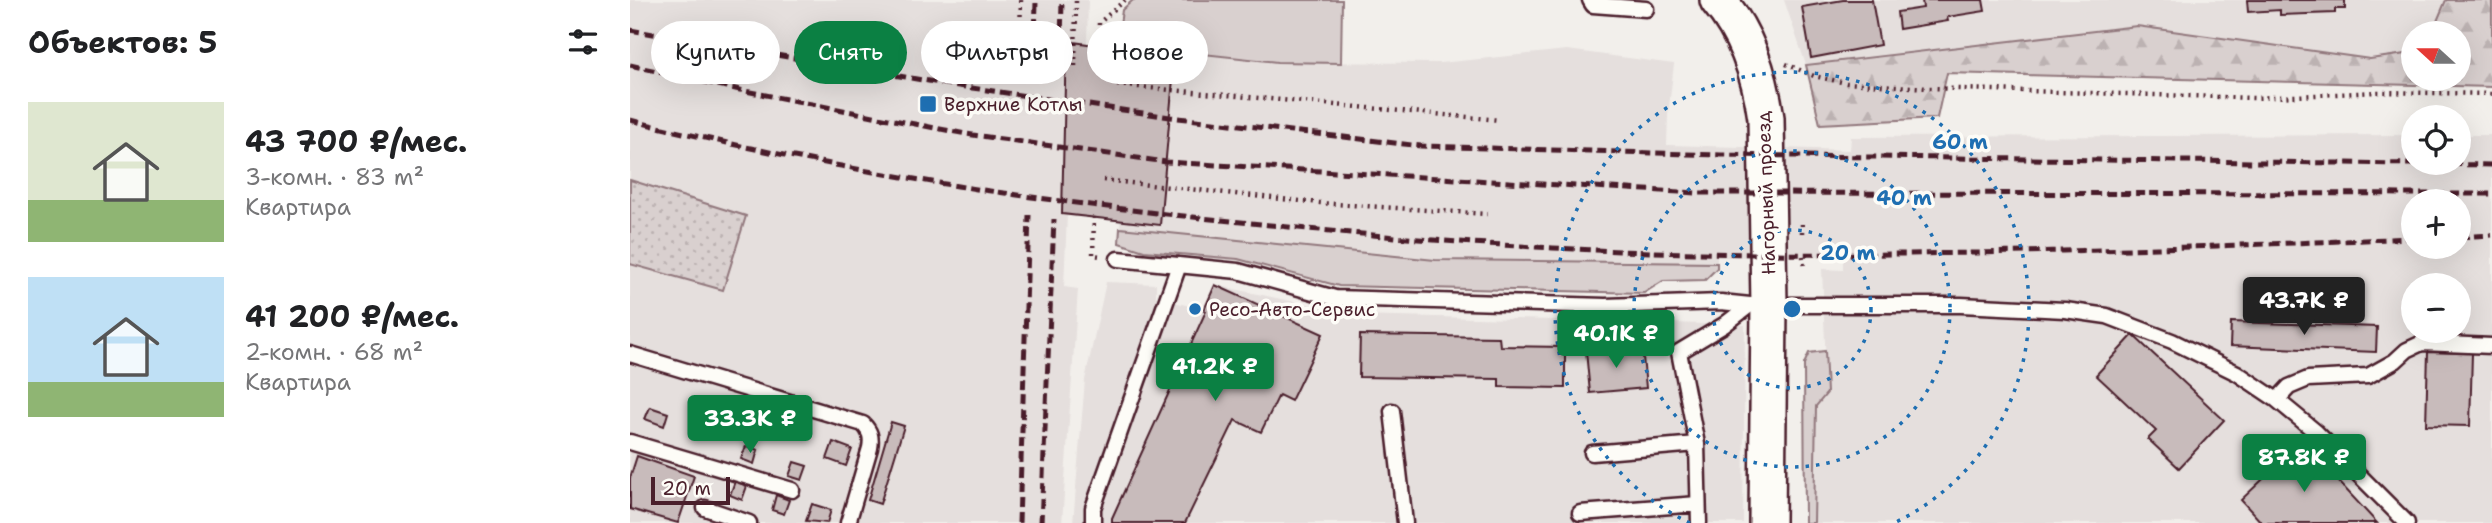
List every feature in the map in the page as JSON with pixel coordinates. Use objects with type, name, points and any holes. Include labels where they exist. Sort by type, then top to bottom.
[{"type":"street","name":"Нагорный проезд","points":[[1718,0],[1748,49],[1763,96],[1766,135],[1759,305],[1767,523]]},
{"type":"lane","points":[[1590,0],[1593,5],[1646,9]]},
{"type":"lane","points":[[1118,259],[1237,271],[1335,298],[1605,306],[1721,302],[1759,305],[1961,305],[2065,310],[2107,316],[2172,341],[2237,373],[2277,400],[2316,432],[2407,523]]},
{"type":"lane","points":[[1093,523],[1093,508],[1179,265]]},
{"type":"lane","points":[[1699,523],[1697,444],[1679,352],[1759,305]]},
{"type":"lane","points":[[2277,400],[2289,387],[2308,379],[2368,376],[2422,343],[2492,346]]},
{"type":"lane","points":[[630,354],[863,424],[872,438],[848,523]]},
{"type":"lane","points":[[1392,411],[1405,523]]},
{"type":"lane","points":[[630,442],[792,490]]},
{"type":"lane","points":[[1592,453],[1697,444]]},
{"type":"lane","points":[[1580,513],[1698,504]]},
{"type":"lane","points":[[705,508],[749,523]]},
{"type":"path","points":[[1020,21],[1021,0]]},
{"type":"path","points":[[1074,66],[1076,0]]},
{"type":"path","points":[[1101,21],[1125,0]]},
{"type":"path","points":[[1785,64],[1814,76],[1846,83],[1928,88],[2254,98],[2378,92],[2492,94]]},
{"type":"path","points":[[1117,85],[1500,120]]},
{"type":"path","points":[[1103,180],[1320,203],[1487,214]]},
{"type":"path","points":[[1093,255],[1094,218]]},
{"type":"path","points":[[1802,224],[1802,235]]},
{"type":"path","points":[[1803,256],[1804,270]]},
{"type":"shaded area","points":[[630,0],[1088,0],[1087,84],[1208,84],[1208,54],[1277,62],[1440,63],[1567,50],[1674,64],[1667,145],[1850,150],[1851,137],[2401,135],[2401,175],[2471,175],[2471,135],[2492,135],[2492,523],[1814,523],[1816,406],[1827,393],[1822,269],[1843,270],[1843,256],[1717,257],[1717,268],[1705,280],[1663,281],[1644,293],[1339,286],[1238,259],[1144,251],[1119,243],[1120,221],[1067,214],[1064,287],[1078,289],[1062,523],[630,523]]},
{"type":"shaded area","points":[[1784,0],[2446,0],[2437,21],[2401,21],[2401,55],[2370,59],[2137,26],[1806,65]]},
{"type":"shaded area","points":[[1106,282],[1156,284],[1156,297],[1204,310],[1215,285],[1357,315],[1745,325],[1743,523],[1073,523],[1085,380]]},
{"type":"green space","points":[[1133,0],[1342,0],[1341,63],[1277,62],[1208,54],[1208,21],[1121,21],[1122,10]]},
{"type":"green space","points":[[2446,0],[2492,0],[2492,87],[2471,86],[2471,21],[2437,21]]},
{"type":"green space","points":[[2137,26],[2370,59],[2401,55],[2401,85],[1947,73],[1937,118],[1820,124],[1806,65]]},
{"type":"green space","points":[[630,180],[746,216],[723,290],[630,264]]},
{"type":"green space","points":[[1120,228],[1435,260],[1717,263],[1717,268],[1705,280],[1663,281],[1644,293],[1339,286],[1238,259],[1144,251],[1119,243]]},
{"type":"green space","points":[[1825,351],[1827,393],[1816,406],[1814,523],[1805,523],[1804,364],[1809,353]]},
{"type":"building","points":[[1843,0],[1872,0],[1880,45],[1811,58],[1802,7]]},
{"type":"building","points":[[1922,0],[1983,0],[1985,11],[1947,17],[1948,21],[1899,29],[1897,12],[1923,8]]},
{"type":"building","points":[[2247,0],[2345,0],[2345,9],[2335,9],[2335,13],[2280,15],[2280,10],[2248,12]]},
{"type":"building","points":[[1073,42],[1087,44],[1087,84],[1173,84],[1160,225],[1062,214],[1065,84],[1073,84]]},
{"type":"building","points":[[1215,285],[1323,334],[1291,401],[1279,395],[1261,432],[1235,420],[1185,523],[1112,523],[1206,311],[1204,310]]},
{"type":"building","points":[[2231,322],[2377,327],[2376,352],[2230,346]]},
{"type":"building","points":[[1360,335],[1499,337],[1500,346],[1565,347],[1565,388],[1499,387],[1499,379],[1359,377]]},
{"type":"building","points":[[2133,335],[2224,420],[2179,468],[2148,439],[2156,431],[2096,375]]},
{"type":"building","points":[[1642,346],[1646,388],[1590,393],[1586,351]]},
{"type":"building","points":[[2428,352],[2472,353],[2470,426],[2426,425]]},
{"type":"building","points":[[650,407],[668,413],[664,426],[645,419]]},
{"type":"building","points":[[891,422],[904,426],[880,504],[868,500]]},
{"type":"building","points":[[833,442],[852,449],[846,466],[827,459]]},
{"type":"building","points":[[2302,442],[2377,523],[2262,523],[2241,500]]},
{"type":"building","points":[[746,446],[758,450],[754,464],[741,459]]},
{"type":"building","points":[[637,456],[694,476],[678,523],[630,509],[630,478]]},
{"type":"building","points":[[794,462],[807,466],[802,480],[789,476]]},
{"type":"building","points":[[735,481],[747,486],[742,500],[730,495]]},
{"type":"building","points":[[776,495],[789,500],[784,514],[772,510]]},
{"type":"building","points":[[812,504],[831,510],[827,523],[806,521]]},
{"type":"railway","points":[[1036,0],[1036,21]]},
{"type":"railway","points":[[1062,0],[1062,21]]},
{"type":"railway","points":[[630,30],[952,85],[1170,117],[1421,146],[1721,155],[2492,165]]},
{"type":"railway","points":[[630,65],[740,90],[966,134],[1166,162],[1697,193],[2492,194]]},
{"type":"railway","points":[[630,120],[788,156],[1028,197],[1189,217],[1485,244],[1647,252],[1879,254],[2401,238]]},
{"type":"railway","points":[[1019,523],[1029,215]]},
{"type":"railway","points":[[1041,523],[1054,219]]},
{"type":"railway","points":[[2471,236],[2492,235]]},
{"type":"place","name":"Верхние Котлы","points":[[928,104]]},
{"type":"place","name":"Ресо-Авто-Сервис","points":[[1195,309]]}]
